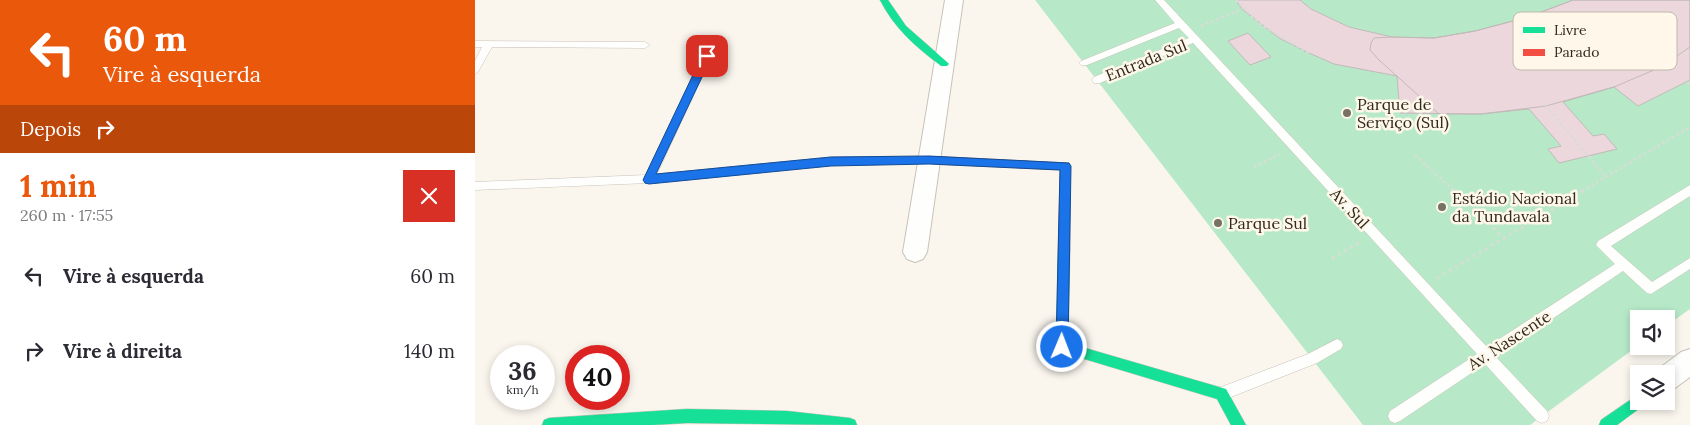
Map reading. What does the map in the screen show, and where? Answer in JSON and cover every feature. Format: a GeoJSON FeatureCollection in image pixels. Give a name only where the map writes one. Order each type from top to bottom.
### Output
{"type":"FeatureCollection","features":[{"type":"Feature","properties":{"kind":"street"},"geometry":{"type":"LineString","coordinates":[[884,0],[889,13],[901,30],[944,64]]}},
{"type":"Feature","properties":{"kind":"street"},"geometry":{"type":"LineString","coordinates":[[915,252],[954,0]]}},
{"type":"Feature","properties":{"kind":"street"},"geometry":{"type":"LineString","coordinates":[[929,160],[1065,166],[1062,347],[1221,394],[1239,425]]}},
{"type":"Feature","properties":{"kind":"street"},"geometry":{"type":"LineString","coordinates":[[1675,372],[1690,361]]}},
{"type":"Feature","properties":{"kind":"street"},"geometry":{"type":"LineString","coordinates":[[1606,425],[1630,407]]}},
{"type":"Feature","properties":{"kind":"street"},"geometry":{"type":"LineString","coordinates":[[549,425],[687,416],[787,418],[851,425]]}},
{"type":"Feature","properties":{"kind":"lane","name":"Av. Sul"},"geometry":{"type":"LineString","coordinates":[[1159,0],[1542,416]]}},
{"type":"Feature","properties":{"kind":"lane","name":"Entrada Sul"},"geometry":{"type":"LineString","coordinates":[[1083,63],[1188,31]]}},
{"type":"Feature","properties":{"kind":"lane","name":"Entrada Sul"},"geometry":{"type":"LineString","coordinates":[[1097,80],[1188,31]]}},
{"type":"Feature","properties":{"kind":"lane"},"geometry":{"type":"LineString","coordinates":[[475,44],[645,46]]}},
{"type":"Feature","properties":{"kind":"lane"},"geometry":{"type":"LineString","coordinates":[[475,70],[489,44]]}},
{"type":"Feature","properties":{"kind":"lane"},"geometry":{"type":"LineString","coordinates":[[649,180],[712,45]]}},
{"type":"Feature","properties":{"kind":"lane"},"geometry":{"type":"LineString","coordinates":[[475,186],[649,180],[831,161],[929,160]]}},
{"type":"Feature","properties":{"kind":"lane"},"geometry":{"type":"LineString","coordinates":[[1690,190],[1602,245],[1651,289],[1690,263]]}},
{"type":"Feature","properties":{"kind":"lane","name":"Av. Nascente"},"geometry":{"type":"LineString","coordinates":[[1395,416],[1623,264]]}},
{"type":"Feature","properties":{"kind":"lane"},"geometry":{"type":"LineString","coordinates":[[1221,394],[1312,359],[1337,344]]}},
{"type":"Feature","properties":{"kind":"path"},"geometry":{"type":"LineString","coordinates":[[1236,0],[1242,9],[1279,38],[1309,53]]}},
{"type":"Feature","properties":{"kind":"path","name":"Entrada Sul"},"geometry":{"type":"LineString","coordinates":[[1188,31],[1242,9]]}},
{"type":"Feature","properties":{"kind":"path"},"geometry":{"type":"LineString","coordinates":[[1546,106],[1606,177]]}},
{"type":"Feature","properties":{"kind":"path"},"geometry":{"type":"LineString","coordinates":[[1423,287],[1690,127]]}},
{"type":"Feature","properties":{"kind":"path"},"geometry":{"type":"LineString","coordinates":[[1254,167],[1294,147]]}},
{"type":"Feature","properties":{"kind":"path"},"geometry":{"type":"LineString","coordinates":[[1415,155],[1504,238]]}},
{"type":"Feature","properties":{"kind":"path"},"geometry":{"type":"LineString","coordinates":[[1332,258],[1374,234]]}},
{"type":"Feature","properties":{"kind":"green space","name":"Estádio Nacional da Tundavala"},"geometry":{"type":"Polygon","coordinates":[[[1035,0],[1690,0],[1690,309],[1675,320],[1675,310],[1630,310],[1630,352],[1530,425],[1363,425],[1035,0]]]}},
{"type":"Feature","properties":{"kind":"building"},"geometry":{"type":"Polygon","coordinates":[[[1236,0],[1300,0],[1311,9],[1349,27],[1392,37],[1434,38],[1475,31],[1513,21],[1513,70],[1677,70],[1677,12],[1541,12],[1573,0],[1690,0],[1690,80],[1638,106],[1614,87],[1563,102],[1593,136],[1604,134],[1617,149],[1559,163],[1548,149],[1561,146],[1529,109],[1481,114],[1400,113],[1397,76],[1334,64],[1279,38],[1242,9],[1236,0]]]}},
{"type":"Feature","properties":{"kind":"building"},"geometry":{"type":"Polygon","coordinates":[[[1573,0],[1690,0],[1690,47],[1677,56],[1677,12],[1541,12],[1573,0]]]}},
{"type":"Feature","properties":{"kind":"building"},"geometry":{"type":"Polygon","coordinates":[[[1513,21],[1513,70],[1654,70],[1614,87],[1546,106],[1481,114],[1439,114],[1370,50],[1374,38],[1434,38],[1475,31],[1513,21]]]}},
{"type":"Feature","properties":{"kind":"building"},"geometry":{"type":"Polygon","coordinates":[[[1248,33],[1271,57],[1250,65],[1228,41],[1248,33]]]}},
{"type":"Feature","properties":{"kind":"traffic: fast"},"geometry":{"type":"LineString","coordinates":[[884,0],[895,20],[902,28],[944,64]]}},
{"type":"Feature","properties":{"kind":"traffic: fast"},"geometry":{"type":"LineString","coordinates":[[1064,250],[1062,347],[1221,394],[1239,425]]}},
{"type":"Feature","properties":{"kind":"traffic: fast"},"geometry":{"type":"LineString","coordinates":[[1606,425],[1630,407]]}},
{"type":"Feature","properties":{"kind":"traffic: fast"},"geometry":{"type":"LineString","coordinates":[[549,425],[687,416],[787,418],[850,425]]}},
{"type":"Feature","properties":{"kind":"traffic: jam"},"geometry":{"type":"LineString","coordinates":[[929,160],[1065,166],[1064,250]]}},
{"type":"Feature","properties":{"kind":"place","name":"Parque de Serviço (Sul)"},"geometry":{"type":"Point","coordinates":[1347,113]}},
{"type":"Feature","properties":{"kind":"place","name":"Estádio Nacional da Tundavala"},"geometry":{"type":"Point","coordinates":[1442,207]}},
{"type":"Feature","properties":{"kind":"place","name":"Parque Sul"},"geometry":{"type":"Point","coordinates":[1218,223]}},
{"type":"Feature","properties":{"kind":"route"},"geometry":{"type":"LineString","coordinates":[[707,56],[649,180],[831,161],[929,160],[1065,166],[1062,347]]}}]}
